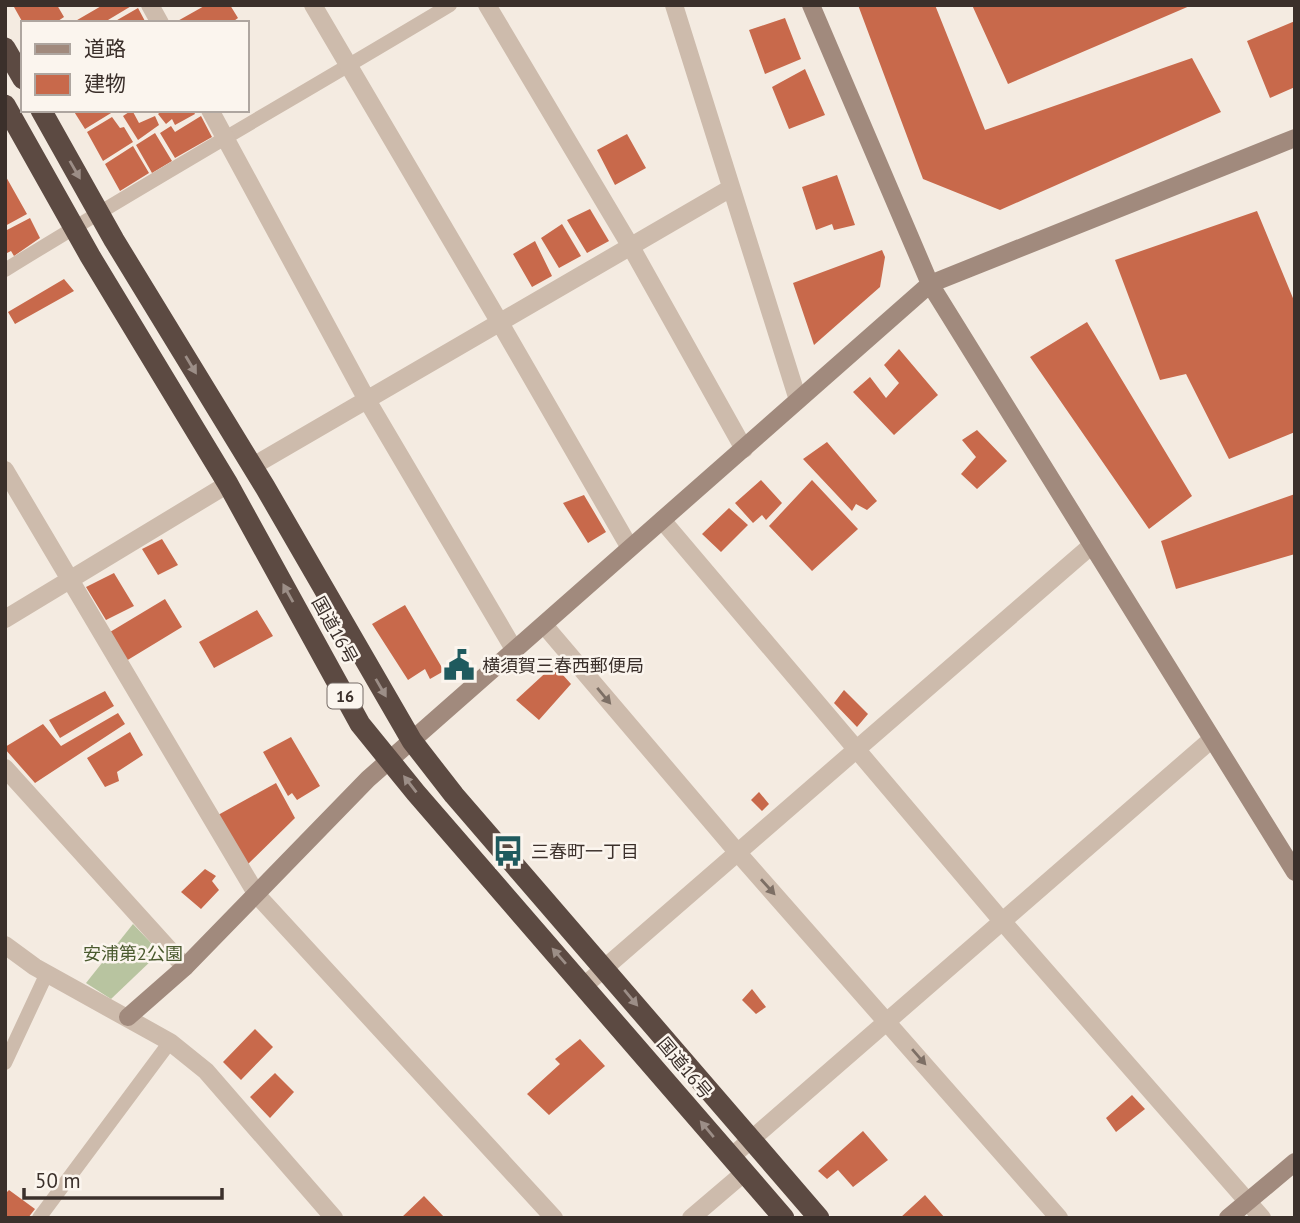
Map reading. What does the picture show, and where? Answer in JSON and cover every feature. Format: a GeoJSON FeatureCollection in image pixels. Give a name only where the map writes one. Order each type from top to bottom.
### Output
{"type":"FeatureCollection","features":[{"type":"Feature","properties":{"kind":"highway"},"geometry":{"type":"LineString","coordinates":[[5,48],[21,76]]}},
{"type":"Feature","properties":{"kind":"highway","name":"国道16号"},"geometry":{"type":"LineString","coordinates":[[5,105],[74,228],[228,484],[360,723],[416,793],[784,1218]]}},
{"type":"Feature","properties":{"kind":"highway","name":"国道16号"},"geometry":{"type":"LineString","coordinates":[[42,112],[99,212],[253,466],[412,741],[454,795],[819,1218]]}},
{"type":"Feature","properties":{"kind":"street"},"geometry":{"type":"LineString","coordinates":[[150,5],[159,21]]}},
{"type":"Feature","properties":{"kind":"street"},"geometry":{"type":"LineString","coordinates":[[313,5],[630,548]]}},
{"type":"Feature","properties":{"kind":"street"},"geometry":{"type":"LineString","coordinates":[[486,5],[631,247],[744,449]]}},
{"type":"Feature","properties":{"kind":"street"},"geometry":{"type":"LineString","coordinates":[[674,5],[798,400]]}},
{"type":"Feature","properties":{"kind":"street"},"geometry":{"type":"LineString","coordinates":[[811,5],[930,284],[1295,872]]}},
{"type":"Feature","properties":{"kind":"street"},"geometry":{"type":"LineString","coordinates":[[211,112],[367,400],[514,651]]}},
{"type":"Feature","properties":{"kind":"street"},"geometry":{"type":"LineString","coordinates":[[128,1017],[185,967],[368,779],[930,284],[1295,138]]}},
{"type":"Feature","properties":{"kind":"street"},"geometry":{"type":"LineString","coordinates":[[253,466],[732,188]]}},
{"type":"Feature","properties":{"kind":"street"},"geometry":{"type":"LineString","coordinates":[[5,470],[257,895],[554,1218]]}},
{"type":"Feature","properties":{"kind":"street"},"geometry":{"type":"LineString","coordinates":[[5,619],[228,484]]}},
{"type":"Feature","properties":{"kind":"street"},"geometry":{"type":"LineString","coordinates":[[662,520],[1002,921],[1262,1218]]}},
{"type":"Feature","properties":{"kind":"street"},"geometry":{"type":"LineString","coordinates":[[585,985],[1092,545]]}},
{"type":"Feature","properties":{"kind":"street"},"geometry":{"type":"LineString","coordinates":[[544,625],[738,853],[1059,1218]]}},
{"type":"Feature","properties":{"kind":"street"},"geometry":{"type":"LineString","coordinates":[[691,1218],[738,1165],[752,1139],[1212,738]]}},
{"type":"Feature","properties":{"kind":"street"},"geometry":{"type":"LineString","coordinates":[[5,768],[185,967]]}},
{"type":"Feature","properties":{"kind":"street"},"geometry":{"type":"LineString","coordinates":[[5,945],[47,973],[170,1042],[206,1071],[334,1218]]}},
{"type":"Feature","properties":{"kind":"street"},"geometry":{"type":"LineString","coordinates":[[1228,1218],[1295,1162]]}},
{"type":"Feature","properties":{"kind":"lane"},"geometry":{"type":"LineString","coordinates":[[5,270],[225,136],[348,67],[450,5]]}},
{"type":"Feature","properties":{"kind":"lane"},"geometry":{"type":"LineString","coordinates":[[5,1063],[47,973]]}},
{"type":"Feature","properties":{"kind":"lane"},"geometry":{"type":"LineString","coordinates":[[46,1215],[170,1042]]}},
{"type":"Feature","properties":{"kind":"green space","name":"安浦第2公園"},"geometry":{"type":"Polygon","coordinates":[[[133,924],[155,947],[154,958],[111,999],[86,983],[133,924]]]}},
{"type":"Feature","properties":{"kind":"building"},"geometry":{"type":"Polygon","coordinates":[[[57,5],[64,17],[58,21],[22,21],[14,7],[57,5]]]}},
{"type":"Feature","properties":{"kind":"building"},"geometry":{"type":"Polygon","coordinates":[[[103,5],[133,5],[106,21],[75,21],[103,5]]]}},
{"type":"Feature","properties":{"kind":"building"},"geometry":{"type":"Polygon","coordinates":[[[206,5],[230,5],[238,18],[234,21],[178,21],[206,5]]]}},
{"type":"Feature","properties":{"kind":"building"},"geometry":{"type":"Polygon","coordinates":[[[858,5],[935,5],[985,130],[1192,58],[1221,112],[1000,210],[923,179],[858,5]]]}},
{"type":"Feature","properties":{"kind":"building"},"geometry":{"type":"Polygon","coordinates":[[[972,5],[1192,5],[1008,84],[972,5]]]}},
{"type":"Feature","properties":{"kind":"building"},"geometry":{"type":"Polygon","coordinates":[[[138,8],[145,21],[115,21],[138,8]]]}},
{"type":"Feature","properties":{"kind":"building"},"geometry":{"type":"Polygon","coordinates":[[[785,18],[801,59],[765,74],[749,30],[785,18]]]}},
{"type":"Feature","properties":{"kind":"building"},"geometry":{"type":"Polygon","coordinates":[[[1295,21],[1295,87],[1270,98],[1247,41],[1295,21]]]}},
{"type":"Feature","properties":{"kind":"building"},"geometry":{"type":"Polygon","coordinates":[[[805,69],[825,115],[789,129],[772,87],[805,69]]]}},
{"type":"Feature","properties":{"kind":"building"},"geometry":{"type":"Polygon","coordinates":[[[74,112],[113,112],[85,129],[74,112]]]}},
{"type":"Feature","properties":{"kind":"building"},"geometry":{"type":"Polygon","coordinates":[[[133,112],[139,123],[155,116],[159,125],[138,140],[123,116],[133,112]]]}},
{"type":"Feature","properties":{"kind":"building"},"geometry":{"type":"Polygon","coordinates":[[[158,114],[195,114],[175,125],[172,119],[166,124],[158,114]]]}},
{"type":"Feature","properties":{"kind":"building"},"geometry":{"type":"Polygon","coordinates":[[[201,116],[212,137],[175,158],[160,133],[171,126],[175,132],[201,116]]]}},
{"type":"Feature","properties":{"kind":"building"},"geometry":{"type":"Polygon","coordinates":[[[112,117],[120,128],[124,127],[133,142],[103,161],[87,132],[112,117]]]}},
{"type":"Feature","properties":{"kind":"building"},"geometry":{"type":"Polygon","coordinates":[[[155,133],[172,161],[152,173],[136,145],[155,133]]]}},
{"type":"Feature","properties":{"kind":"building"},"geometry":{"type":"Polygon","coordinates":[[[627,134],[646,168],[615,185],[597,150],[627,134]]]}},
{"type":"Feature","properties":{"kind":"building"},"geometry":{"type":"Polygon","coordinates":[[[133,146],[149,173],[120,191],[105,164],[133,146]]]}},
{"type":"Feature","properties":{"kind":"building"},"geometry":{"type":"Polygon","coordinates":[[[5,175],[27,214],[5,226],[5,175]]]}},
{"type":"Feature","properties":{"kind":"building"},"geometry":{"type":"Polygon","coordinates":[[[837,175],[855,225],[834,230],[832,224],[816,230],[802,187],[837,175]]]}},
{"type":"Feature","properties":{"kind":"building"},"geometry":{"type":"Polygon","coordinates":[[[590,209],[609,241],[587,253],[567,220],[590,209]]]}},
{"type":"Feature","properties":{"kind":"building"},"geometry":{"type":"Polygon","coordinates":[[[1257,211],[1295,303],[1295,432],[1229,459],[1186,374],[1160,380],[1115,260],[1257,211]]]}},
{"type":"Feature","properties":{"kind":"building"},"geometry":{"type":"Polygon","coordinates":[[[30,218],[40,238],[14,256],[11,251],[5,254],[5,231],[30,218]]]}},
{"type":"Feature","properties":{"kind":"building"},"geometry":{"type":"Polygon","coordinates":[[[562,224],[581,256],[559,268],[541,238],[562,224]]]}},
{"type":"Feature","properties":{"kind":"building"},"geometry":{"type":"Polygon","coordinates":[[[535,241],[552,276],[532,287],[513,254],[535,241]]]}},
{"type":"Feature","properties":{"kind":"building"},"geometry":{"type":"Polygon","coordinates":[[[882,250],[885,257],[880,287],[814,345],[793,283],[882,250]]]}},
{"type":"Feature","properties":{"kind":"building"},"geometry":{"type":"Polygon","coordinates":[[[64,279],[74,291],[15,324],[8,312],[64,279]]]}},
{"type":"Feature","properties":{"kind":"building"},"geometry":{"type":"Polygon","coordinates":[[[1087,322],[1192,496],[1149,529],[1030,357],[1087,322]]]}},
{"type":"Feature","properties":{"kind":"building"},"geometry":{"type":"Polygon","coordinates":[[[899,349],[938,395],[894,435],[853,392],[870,377],[886,398],[899,383],[884,365],[899,349]]]}},
{"type":"Feature","properties":{"kind":"building"},"geometry":{"type":"Polygon","coordinates":[[[977,430],[1007,461],[977,489],[961,474],[976,457],[962,440],[977,430]]]}},
{"type":"Feature","properties":{"kind":"building"},"geometry":{"type":"Polygon","coordinates":[[[827,442],[877,501],[867,510],[856,504],[852,511],[803,459],[827,442]]]}},
{"type":"Feature","properties":{"kind":"building"},"geometry":{"type":"Polygon","coordinates":[[[761,480],[782,503],[766,520],[762,515],[753,523],[735,503],[761,480]]]}},
{"type":"Feature","properties":{"kind":"building"},"geometry":{"type":"Polygon","coordinates":[[[812,480],[858,529],[812,571],[769,526],[812,480]]]}},
{"type":"Feature","properties":{"kind":"building"},"geometry":{"type":"Polygon","coordinates":[[[1295,494],[1295,554],[1176,589],[1161,541],[1295,494]]]}},
{"type":"Feature","properties":{"kind":"building"},"geometry":{"type":"Polygon","coordinates":[[[584,495],[606,532],[588,543],[563,503],[584,495]]]}},
{"type":"Feature","properties":{"kind":"building"},"geometry":{"type":"Polygon","coordinates":[[[729,508],[748,525],[721,552],[702,534],[729,508]]]}},
{"type":"Feature","properties":{"kind":"building"},"geometry":{"type":"Polygon","coordinates":[[[162,539],[178,565],[158,575],[142,549],[162,539]]]}},
{"type":"Feature","properties":{"kind":"building"},"geometry":{"type":"Polygon","coordinates":[[[114,573],[134,606],[106,620],[86,587],[114,573]]]}},
{"type":"Feature","properties":{"kind":"building"},"geometry":{"type":"Polygon","coordinates":[[[165,599],[182,627],[126,661],[110,632],[165,599]]]}},
{"type":"Feature","properties":{"kind":"building"},"geometry":{"type":"Polygon","coordinates":[[[405,605],[444,671],[430,679],[425,669],[408,680],[372,624],[405,605]]]}},
{"type":"Feature","properties":{"kind":"building"},"geometry":{"type":"Polygon","coordinates":[[[257,610],[273,636],[214,668],[199,642],[257,610]]]}},
{"type":"Feature","properties":{"kind":"building"},"geometry":{"type":"Polygon","coordinates":[[[554,665],[571,684],[539,720],[516,700],[554,665]]]}},
{"type":"Feature","properties":{"kind":"building"},"geometry":{"type":"Polygon","coordinates":[[[844,690],[868,714],[857,727],[834,703],[844,690]]]}},
{"type":"Feature","properties":{"kind":"building"},"geometry":{"type":"Polygon","coordinates":[[[105,691],[114,706],[60,738],[49,720],[105,691]]]}},
{"type":"Feature","properties":{"kind":"building"},"geometry":{"type":"Polygon","coordinates":[[[118,713],[125,724],[35,783],[5,749],[43,724],[61,746],[118,713]]]}},
{"type":"Feature","properties":{"kind":"building"},"geometry":{"type":"Polygon","coordinates":[[[130,732],[143,755],[117,772],[119,781],[105,787],[87,758],[130,732]]]}},
{"type":"Feature","properties":{"kind":"building"},"geometry":{"type":"Polygon","coordinates":[[[291,737],[320,786],[297,800],[292,793],[288,796],[263,752],[291,737]]]}},
{"type":"Feature","properties":{"kind":"building"},"geometry":{"type":"Polygon","coordinates":[[[276,783],[295,818],[247,865],[218,815],[276,783]]]}},
{"type":"Feature","properties":{"kind":"building"},"geometry":{"type":"Polygon","coordinates":[[[759,792],[769,804],[762,811],[751,800],[759,792]]]}},
{"type":"Feature","properties":{"kind":"building"},"geometry":{"type":"Polygon","coordinates":[[[205,869],[216,876],[212,881],[219,890],[201,909],[181,892],[205,869]]]}},
{"type":"Feature","properties":{"kind":"building"},"geometry":{"type":"Polygon","coordinates":[[[752,989],[766,1007],[756,1014],[742,1000],[752,989]]]}},
{"type":"Feature","properties":{"kind":"building"},"geometry":{"type":"Polygon","coordinates":[[[255,1029],[273,1047],[241,1080],[223,1062],[255,1029]]]}},
{"type":"Feature","properties":{"kind":"building"},"geometry":{"type":"Polygon","coordinates":[[[580,1039],[605,1066],[549,1115],[527,1094],[560,1064],[555,1059],[580,1039]]]}},
{"type":"Feature","properties":{"kind":"building"},"geometry":{"type":"Polygon","coordinates":[[[275,1073],[294,1092],[270,1118],[250,1097],[275,1073]]]}},
{"type":"Feature","properties":{"kind":"building"},"geometry":{"type":"Polygon","coordinates":[[[1132,1095],[1145,1109],[1116,1132],[1106,1118],[1132,1095]]]}},
{"type":"Feature","properties":{"kind":"building"},"geometry":{"type":"Polygon","coordinates":[[[863,1131],[888,1160],[853,1187],[838,1170],[827,1179],[818,1171],[863,1131]]]}},
{"type":"Feature","properties":{"kind":"building"},"geometry":{"type":"Polygon","coordinates":[[[9,1190],[35,1209],[28,1218],[5,1218],[5,1194],[9,1190]]]}},
{"type":"Feature","properties":{"kind":"building"},"geometry":{"type":"Polygon","coordinates":[[[925,1195],[945,1218],[900,1218],[925,1195]]]}},
{"type":"Feature","properties":{"kind":"building"},"geometry":{"type":"Polygon","coordinates":[[[424,1196],[445,1218],[401,1218],[424,1196]]]}},
{"type":"Feature","properties":{"kind":"place","name":"横須賀三春西郵便局"},"geometry":{"type":"Point","coordinates":[459,665]}},
{"type":"Feature","properties":{"kind":"place","name":"三春町一丁目"},"geometry":{"type":"Point","coordinates":[508,851]}}]}
